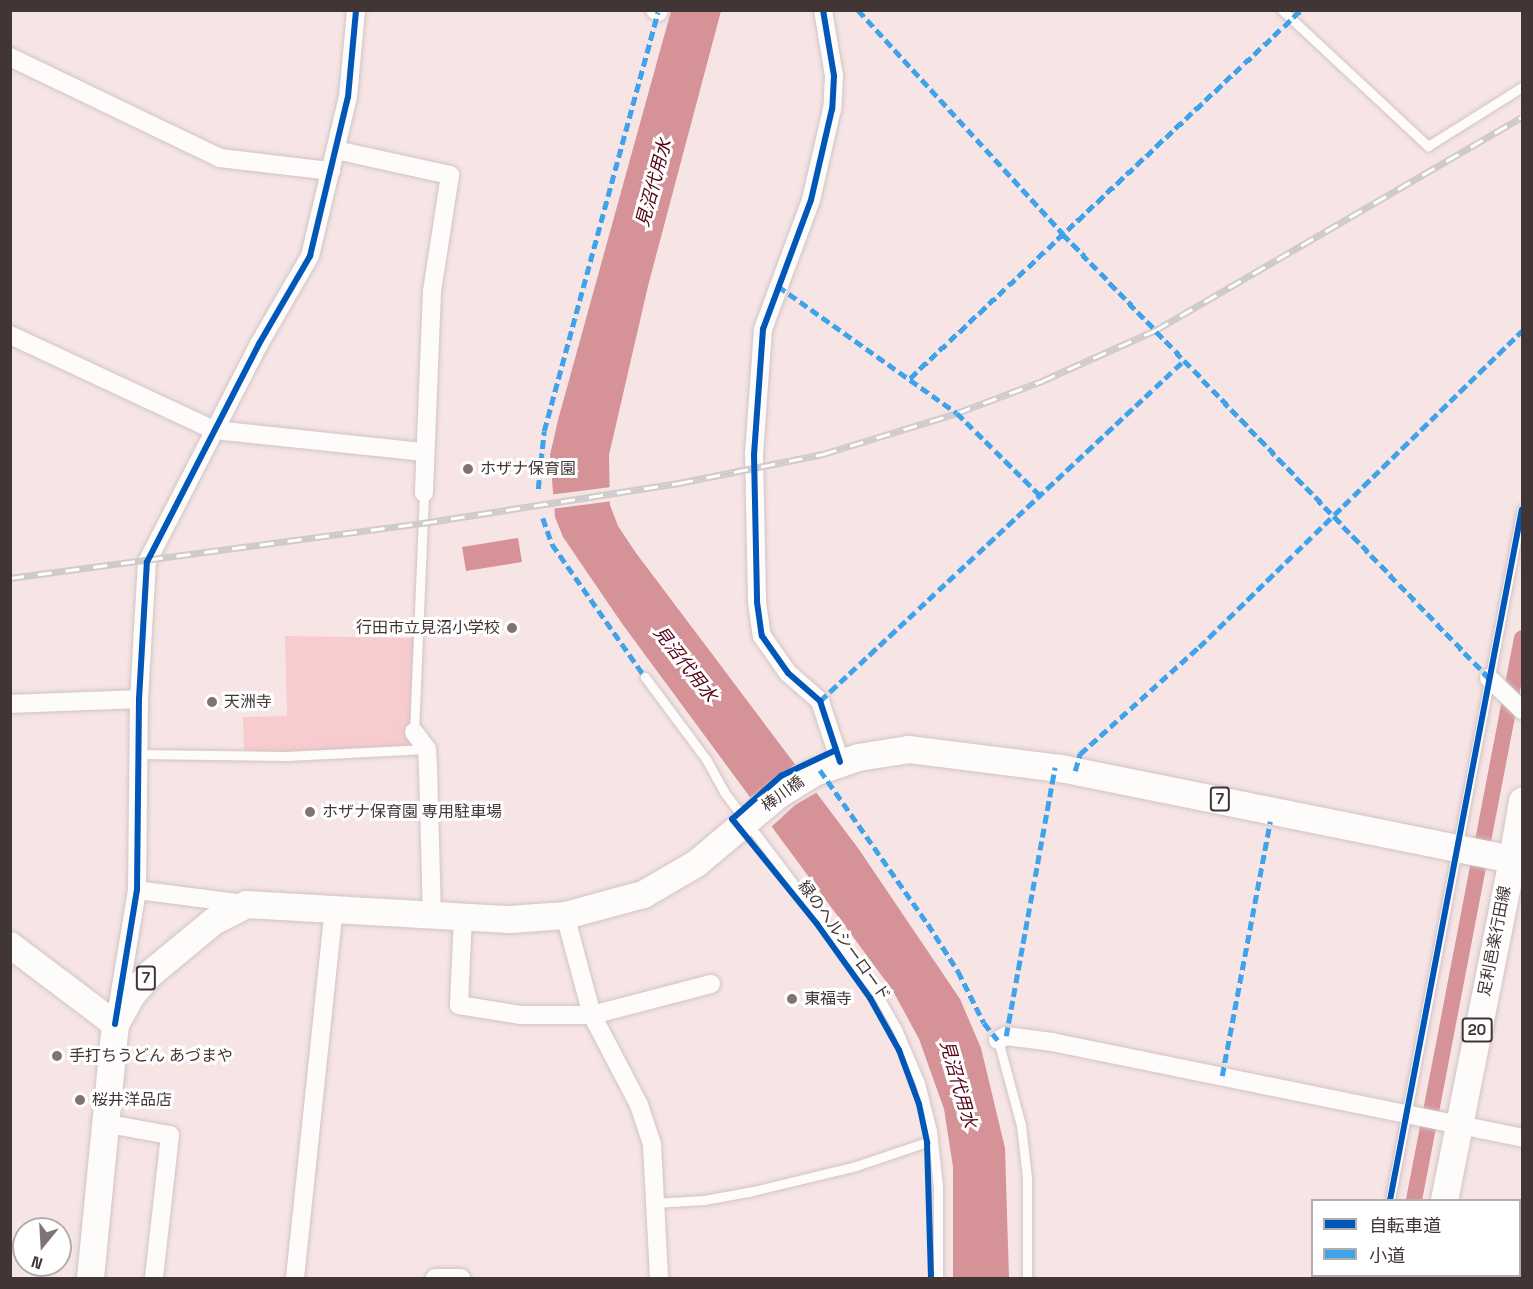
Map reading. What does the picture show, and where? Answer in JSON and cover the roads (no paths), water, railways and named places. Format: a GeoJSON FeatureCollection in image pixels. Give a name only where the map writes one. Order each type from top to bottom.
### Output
{"type":"FeatureCollection","features":[{"type":"Feature","properties":{"kind":"main road","name":"7"},"geometry":{"type":"LineString","coordinates":[[840,762],[897,750],[950,752],[1067,769],[1517,860]]}},
{"type":"Feature","properties":{"kind":"main road","name":"棒川橋"},"geometry":{"type":"LineString","coordinates":[[750,819],[814,772],[840,762]]}},
{"type":"Feature","properties":{"kind":"main road"},"geometry":{"type":"LineString","coordinates":[[1517,860],[1522,801]]}},
{"type":"Feature","properties":{"kind":"main road","name":"7"},"geometry":{"type":"LineString","coordinates":[[90,1278],[115,1024],[130,995],[149,974],[213,921],[246,904],[334,907],[509,919],[566,915],[643,894],[696,863],[750,819]]}},
{"type":"Feature","properties":{"kind":"main road","name":"足利邑楽行田線"},"geometry":{"type":"LineString","coordinates":[[1443,1199],[1452,1124],[1517,860]]}},
{"type":"Feature","properties":{"kind":"main road"},"geometry":{"type":"LineString","coordinates":[[10,945],[115,1024]]}},
{"type":"Feature","properties":{"kind":"street"},"geometry":{"type":"LineString","coordinates":[[115,1024],[137,890],[139,699],[147,562],[214,430],[310,256],[348,97],[356,10]]}},
{"type":"Feature","properties":{"kind":"street"},"geometry":{"type":"LineString","coordinates":[[823,10],[834,76],[832,109],[811,200],[764,329],[754,455],[757,602],[762,636],[788,673],[820,701],[840,762]]}},
{"type":"Feature","properties":{"kind":"street"},"geometry":{"type":"LineString","coordinates":[[10,57],[220,158],[330,171]]}},
{"type":"Feature","properties":{"kind":"street"},"geometry":{"type":"LineString","coordinates":[[336,150],[450,175],[432,291],[424,493]]}},
{"type":"Feature","properties":{"kind":"street"},"geometry":{"type":"LineString","coordinates":[[10,334],[214,430],[425,452]]}},
{"type":"Feature","properties":{"kind":"street"},"geometry":{"type":"LineString","coordinates":[[1492,680],[1522,710]]}},
{"type":"Feature","properties":{"kind":"street"},"geometry":{"type":"LineString","coordinates":[[10,704],[139,699]]}},
{"type":"Feature","properties":{"kind":"street"},"geometry":{"type":"LineString","coordinates":[[414,732],[427,749],[432,914]]}},
{"type":"Feature","properties":{"kind":"street"},"geometry":{"type":"LineString","coordinates":[[137,890],[246,904]]}},
{"type":"Feature","properties":{"kind":"street"},"geometry":{"type":"LineString","coordinates":[[295,1278],[334,907]]}},
{"type":"Feature","properties":{"kind":"street"},"geometry":{"type":"LineString","coordinates":[[566,915],[592,1015],[639,1105],[652,1144],[659,1278]]}},
{"type":"Feature","properties":{"kind":"street"},"geometry":{"type":"LineString","coordinates":[[463,916],[459,1005],[521,1015],[592,1015],[711,984]]}},
{"type":"Feature","properties":{"kind":"street"},"geometry":{"type":"LineString","coordinates":[[998,1040],[1006,1036],[1052,1042],[1522,1138]]}},
{"type":"Feature","properties":{"kind":"street"},"geometry":{"type":"LineString","coordinates":[[104,1123],[170,1135],[154,1278]]}},
{"type":"Feature","properties":{"kind":"street"},"geometry":{"type":"LineString","coordinates":[[435,1278],[461,1278]]}},
{"type":"Feature","properties":{"kind":"lane"},"geometry":{"type":"LineString","coordinates":[[1282,10],[1428,146],[1522,87]]}},
{"type":"Feature","properties":{"kind":"lane"},"geometry":{"type":"LineString","coordinates":[[414,732],[424,493]]}},
{"type":"Feature","properties":{"kind":"lane"},"geometry":{"type":"LineString","coordinates":[[1390,1199],[1492,680],[1522,509]]}},
{"type":"Feature","properties":{"kind":"lane"},"geometry":{"type":"LineString","coordinates":[[645,678],[750,819],[889,1014],[920,1083],[933,1140],[938,1186],[938,1278]]}},
{"type":"Feature","properties":{"kind":"lane"},"geometry":{"type":"LineString","coordinates":[[140,754],[286,756],[427,749]]}},
{"type":"Feature","properties":{"kind":"lane"},"geometry":{"type":"LineString","coordinates":[[998,1040],[1021,1125],[1027,1178],[1027,1278]]}},
{"type":"Feature","properties":{"kind":"lane"},"geometry":{"type":"LineString","coordinates":[[654,1203],[753,1191],[856,1166],[933,1140]]}},
{"type":"Feature","properties":{"kind":"water","name":"見沼代用水"},"geometry":{"type":"Polygon","coordinates":[[[671,11],[721,11],[648,286],[609,455],[610,505],[618,526],[636,553],[858,848],[960,999],[981,1048],[1005,1148],[1009,1278],[953,1278],[953,1167],[944,1109],[919,1039],[893,991],[623,625],[563,537],[555,517],[550,455],[558,420],[671,11]]]}},
{"type":"Feature","properties":{"kind":"water"},"geometry":{"type":"Polygon","coordinates":[[[518,538],[522,562],[466,571],[462,547],[518,538]]]}},
{"type":"Feature","properties":{"kind":"waterway"},"geometry":{"type":"LineString","coordinates":[[1414,1199],[1522,638]]}},
{"type":"Feature","properties":{"kind":"railway"},"geometry":{"type":"LineString","coordinates":[[10,578],[423,523],[679,483],[823,454],[957,413],[1042,381],[1156,330],[1522,117]]}},
{"type":"Feature","properties":{"kind":"place","name":"ホザナ保育園"},"geometry":{"type":"Point","coordinates":[468,469]}},
{"type":"Feature","properties":{"kind":"place","name":"行田市立見沼小学校"},"geometry":{"type":"Point","coordinates":[512,628]}},
{"type":"Feature","properties":{"kind":"place","name":"天洲寺"},"geometry":{"type":"Point","coordinates":[212,702]}},
{"type":"Feature","properties":{"kind":"place","name":"ホザナ保育園 専用駐車場"},"geometry":{"type":"Point","coordinates":[310,812]}},
{"type":"Feature","properties":{"kind":"place","name":"東福寺"},"geometry":{"type":"Point","coordinates":[792,999]}},
{"type":"Feature","properties":{"kind":"place","name":"手打ちうどん あづまや"},"geometry":{"type":"Point","coordinates":[57,1056]}},
{"type":"Feature","properties":{"kind":"place","name":"桜井洋品店"},"geometry":{"type":"Point","coordinates":[80,1100]}}]}
